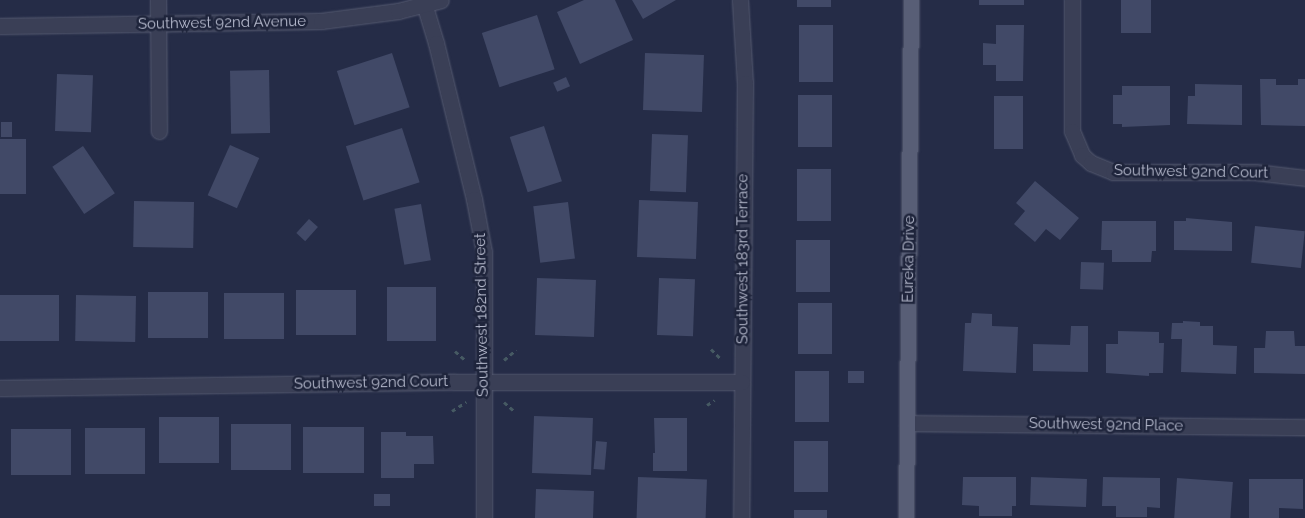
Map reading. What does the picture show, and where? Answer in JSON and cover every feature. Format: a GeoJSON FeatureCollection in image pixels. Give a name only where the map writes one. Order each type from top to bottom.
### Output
{"type":"FeatureCollection","features":[{"type":"Feature","properties":{"kind":"main road","name":"Eureka Drive"},"geometry":{"type":"LineString","coordinates":[[906,518],[911,0]]}},
{"type":"Feature","properties":{"kind":"street"},"geometry":{"type":"LineString","coordinates":[[158,0],[159,131]]}},
{"type":"Feature","properties":{"kind":"street","name":"Southwest 92nd Avenue"},"geometry":{"type":"LineString","coordinates":[[0,26],[321,21],[372,16],[441,0]]}},
{"type":"Feature","properties":{"kind":"street","name":"Southwest 183rd Terrace"},"geometry":{"type":"LineString","coordinates":[[740,0],[744,83],[742,518]]}},
{"type":"Feature","properties":{"kind":"street","name":"Southwest 92nd Court"},"geometry":{"type":"LineString","coordinates":[[1072,0],[1071,118],[1075,143],[1082,155],[1102,168],[1113,172],[1255,172],[1305,178]]}},
{"type":"Feature","properties":{"kind":"street","name":"Southwest 182nd Street"},"geometry":{"type":"LineString","coordinates":[[424,3],[436,43],[481,228],[484,272],[484,518]]}},
{"type":"Feature","properties":{"kind":"street","name":"Southwest 92nd Court"},"geometry":{"type":"LineString","coordinates":[[0,388],[484,382],[742,382]]}},
{"type":"Feature","properties":{"kind":"street","name":"Southwest 92nd Place"},"geometry":{"type":"LineString","coordinates":[[907,423],[1305,427]]}},
{"type":"Feature","properties":{"kind":"path"},"geometry":{"type":"LineString","coordinates":[[712,349],[722,360]]}},
{"type":"Feature","properties":{"kind":"path"},"geometry":{"type":"LineString","coordinates":[[504,360],[516,350]]}},
{"type":"Feature","properties":{"kind":"path"},"geometry":{"type":"LineString","coordinates":[[455,351],[465,360]]}},
{"type":"Feature","properties":{"kind":"path"},"geometry":{"type":"LineString","coordinates":[[707,405],[716,399]]}},
{"type":"Feature","properties":{"kind":"path"},"geometry":{"type":"LineString","coordinates":[[452,411],[466,402]]}},
{"type":"Feature","properties":{"kind":"path"},"geometry":{"type":"LineString","coordinates":[[504,402],[514,411]]}},
{"type":"Feature","properties":{"kind":"building"},"geometry":{"type":"Polygon","coordinates":[[[584,0],[615,0],[633,40],[580,64],[557,12],[584,0]]]}},
{"type":"Feature","properties":{"kind":"building"},"geometry":{"type":"Polygon","coordinates":[[[632,0],[676,0],[643,19],[632,0]]]}},
{"type":"Feature","properties":{"kind":"building"},"geometry":{"type":"Polygon","coordinates":[[[797,0],[831,0],[831,7],[797,7],[797,0]]]}},
{"type":"Feature","properties":{"kind":"building"},"geometry":{"type":"Polygon","coordinates":[[[979,0],[1024,0],[1024,5],[979,5],[979,0]]]}},
{"type":"Feature","properties":{"kind":"building"},"geometry":{"type":"Polygon","coordinates":[[[1121,0],[1151,0],[1151,33],[1121,33],[1121,0]]]}},
{"type":"Feature","properties":{"kind":"building"},"geometry":{"type":"Polygon","coordinates":[[[537,15],[555,69],[499,87],[482,33],[537,15]]]}},
{"type":"Feature","properties":{"kind":"building"},"geometry":{"type":"Polygon","coordinates":[[[799,25],[833,25],[833,82],[799,82],[799,25]]]}},
{"type":"Feature","properties":{"kind":"building"},"geometry":{"type":"Polygon","coordinates":[[[996,25],[1024,25],[1023,81],[996,81],[996,65],[983,65],[983,43],[996,44],[996,25]]]}},
{"type":"Feature","properties":{"kind":"building"},"geometry":{"type":"Polygon","coordinates":[[[392,53],[410,107],[354,125],[337,71],[392,53]]]}},
{"type":"Feature","properties":{"kind":"building"},"geometry":{"type":"Polygon","coordinates":[[[645,53],[704,55],[702,112],[643,110],[645,53]]]}},
{"type":"Feature","properties":{"kind":"building"},"geometry":{"type":"Polygon","coordinates":[[[269,70],[270,133],[231,134],[230,71],[269,70]]]}},
{"type":"Feature","properties":{"kind":"building"},"geometry":{"type":"Polygon","coordinates":[[[57,74],[93,75],[91,132],[55,131],[57,74]]]}},
{"type":"Feature","properties":{"kind":"building"},"geometry":{"type":"Polygon","coordinates":[[[566,77],[570,86],[557,92],[553,83],[566,77]]]}},
{"type":"Feature","properties":{"kind":"building"},"geometry":{"type":"Polygon","coordinates":[[[1260,79],[1276,79],[1276,85],[1298,85],[1298,79],[1305,79],[1305,126],[1261,125],[1260,79]]]}},
{"type":"Feature","properties":{"kind":"building"},"geometry":{"type":"Polygon","coordinates":[[[1195,84],[1242,85],[1242,125],[1187,124],[1188,96],[1195,96],[1195,84]]]}},
{"type":"Feature","properties":{"kind":"building"},"geometry":{"type":"Polygon","coordinates":[[[1122,86],[1170,86],[1170,125],[1122,127],[1122,124],[1113,124],[1113,95],[1122,95],[1122,86]]]}},
{"type":"Feature","properties":{"kind":"building"},"geometry":{"type":"Polygon","coordinates":[[[798,95],[832,95],[832,147],[798,147],[798,95]]]}},
{"type":"Feature","properties":{"kind":"building"},"geometry":{"type":"Polygon","coordinates":[[[994,96],[1023,96],[1023,149],[994,149],[994,96]]]}},
{"type":"Feature","properties":{"kind":"building"},"geometry":{"type":"Polygon","coordinates":[[[1,122],[12,122],[12,137],[1,137],[1,122]]]}},
{"type":"Feature","properties":{"kind":"building"},"geometry":{"type":"Polygon","coordinates":[[[544,126],[562,181],[528,192],[510,137],[544,126]]]}},
{"type":"Feature","properties":{"kind":"building"},"geometry":{"type":"Polygon","coordinates":[[[402,128],[420,182],[364,200],[346,146],[402,128]]]}},
{"type":"Feature","properties":{"kind":"building"},"geometry":{"type":"Polygon","coordinates":[[[652,134],[688,135],[686,192],[650,191],[652,134]]]}},
{"type":"Feature","properties":{"kind":"building"},"geometry":{"type":"Polygon","coordinates":[[[0,139],[26,139],[26,194],[0,194],[0,139]]]}},
{"type":"Feature","properties":{"kind":"building"},"geometry":{"type":"Polygon","coordinates":[[[230,145],[259,158],[237,208],[208,195],[230,145]]]}},
{"type":"Feature","properties":{"kind":"building"},"geometry":{"type":"Polygon","coordinates":[[[83,146],[115,193],[84,214],[52,167],[83,146]]]}},
{"type":"Feature","properties":{"kind":"building"},"geometry":{"type":"Polygon","coordinates":[[[797,169],[831,169],[831,221],[797,221],[797,169]]]}},
{"type":"Feature","properties":{"kind":"building"},"geometry":{"type":"Polygon","coordinates":[[[1035,181],[1079,218],[1060,240],[1046,229],[1035,242],[1014,224],[1025,211],[1016,203],[1035,181]]]}},
{"type":"Feature","properties":{"kind":"building"},"geometry":{"type":"Polygon","coordinates":[[[639,200],[698,202],[696,259],[637,257],[639,200]]]}},
{"type":"Feature","properties":{"kind":"building"},"geometry":{"type":"Polygon","coordinates":[[[134,201],[194,202],[193,248],[133,247],[134,201]]]}},
{"type":"Feature","properties":{"kind":"building"},"geometry":{"type":"Polygon","coordinates":[[[568,202],[575,259],[540,263],[533,206],[568,202]]]}},
{"type":"Feature","properties":{"kind":"building"},"geometry":{"type":"Polygon","coordinates":[[[421,204],[431,260],[404,265],[394,209],[421,204]]]}},
{"type":"Feature","properties":{"kind":"building"},"geometry":{"type":"Polygon","coordinates":[[[1186,218],[1232,222],[1232,251],[1174,250],[1174,221],[1186,221],[1186,218]]]}},
{"type":"Feature","properties":{"kind":"building"},"geometry":{"type":"Polygon","coordinates":[[[309,219],[318,227],[305,241],[296,233],[309,219]]]}},
{"type":"Feature","properties":{"kind":"building"},"geometry":{"type":"Polygon","coordinates":[[[1102,221],[1156,221],[1156,251],[1152,251],[1151,262],[1112,262],[1112,250],[1101,250],[1102,221]]]}},
{"type":"Feature","properties":{"kind":"building"},"geometry":{"type":"Polygon","coordinates":[[[1255,226],[1305,231],[1301,268],[1251,263],[1255,226]]]}},
{"type":"Feature","properties":{"kind":"building"},"geometry":{"type":"Polygon","coordinates":[[[796,240],[830,240],[830,292],[796,292],[796,240]]]}},
{"type":"Feature","properties":{"kind":"building"},"geometry":{"type":"Polygon","coordinates":[[[1081,262],[1104,263],[1103,290],[1080,289],[1081,262]]]}},
{"type":"Feature","properties":{"kind":"building"},"geometry":{"type":"Polygon","coordinates":[[[537,278],[596,280],[594,337],[535,335],[537,278]]]}},
{"type":"Feature","properties":{"kind":"building"},"geometry":{"type":"Polygon","coordinates":[[[659,278],[695,279],[693,336],[657,335],[659,278]]]}},
{"type":"Feature","properties":{"kind":"building"},"geometry":{"type":"Polygon","coordinates":[[[387,287],[436,287],[436,341],[387,341],[387,287]]]}},
{"type":"Feature","properties":{"kind":"building"},"geometry":{"type":"Polygon","coordinates":[[[296,290],[356,290],[356,335],[296,335],[296,290]]]}},
{"type":"Feature","properties":{"kind":"building"},"geometry":{"type":"Polygon","coordinates":[[[148,292],[208,292],[208,338],[148,338],[148,292]]]}},
{"type":"Feature","properties":{"kind":"building"},"geometry":{"type":"Polygon","coordinates":[[[224,293],[284,293],[284,339],[224,339],[224,293]]]}},
{"type":"Feature","properties":{"kind":"building"},"geometry":{"type":"Polygon","coordinates":[[[0,295],[59,295],[59,341],[0,341],[0,295]]]}},
{"type":"Feature","properties":{"kind":"building"},"geometry":{"type":"Polygon","coordinates":[[[76,295],[136,296],[135,342],[75,341],[76,295]]]}},
{"type":"Feature","properties":{"kind":"building"},"geometry":{"type":"Polygon","coordinates":[[[798,303],[832,303],[832,354],[798,354],[798,303]]]}},
{"type":"Feature","properties":{"kind":"building"},"geometry":{"type":"Polygon","coordinates":[[[972,313],[992,314],[992,326],[1018,327],[1016,373],[963,371],[965,323],[971,323],[972,313]]]}},
{"type":"Feature","properties":{"kind":"building"},"geometry":{"type":"Polygon","coordinates":[[[1183,321],[1200,322],[1200,326],[1213,326],[1213,345],[1237,346],[1236,374],[1181,372],[1182,339],[1171,339],[1172,323],[1183,323],[1183,321]]]}},
{"type":"Feature","properties":{"kind":"building"},"geometry":{"type":"Polygon","coordinates":[[[1071,326],[1088,326],[1088,372],[1033,371],[1033,344],[1070,345],[1071,326]]]}},
{"type":"Feature","properties":{"kind":"building"},"geometry":{"type":"Polygon","coordinates":[[[1118,331],[1159,332],[1159,343],[1164,343],[1163,373],[1149,373],[1149,376],[1106,373],[1106,344],[1118,344],[1118,331]]]}},
{"type":"Feature","properties":{"kind":"building"},"geometry":{"type":"Polygon","coordinates":[[[1266,331],[1294,331],[1295,346],[1305,346],[1305,374],[1254,373],[1254,348],[1265,348],[1266,331]]]}},
{"type":"Feature","properties":{"kind":"building"},"geometry":{"type":"Polygon","coordinates":[[[795,371],[829,371],[829,422],[795,422],[795,371]]]}},
{"type":"Feature","properties":{"kind":"building"},"geometry":{"type":"Polygon","coordinates":[[[848,371],[864,371],[864,383],[848,383],[848,371]]]}},
{"type":"Feature","properties":{"kind":"building"},"geometry":{"type":"Polygon","coordinates":[[[534,416],[593,418],[591,475],[532,473],[534,416]]]}},
{"type":"Feature","properties":{"kind":"building"},"geometry":{"type":"Polygon","coordinates":[[[159,417],[219,417],[219,463],[159,463],[159,417]]]}},
{"type":"Feature","properties":{"kind":"building"},"geometry":{"type":"Polygon","coordinates":[[[654,418],[687,418],[687,471],[653,471],[653,453],[655,453],[654,418]]]}},
{"type":"Feature","properties":{"kind":"building"},"geometry":{"type":"Polygon","coordinates":[[[231,424],[291,424],[291,470],[231,470],[231,424]]]}},
{"type":"Feature","properties":{"kind":"building"},"geometry":{"type":"Polygon","coordinates":[[[303,427],[364,427],[364,473],[303,473],[303,427]]]}},
{"type":"Feature","properties":{"kind":"building"},"geometry":{"type":"Polygon","coordinates":[[[85,428],[145,428],[145,474],[85,474],[85,428]]]}},
{"type":"Feature","properties":{"kind":"building"},"geometry":{"type":"Polygon","coordinates":[[[11,429],[71,429],[71,475],[11,475],[11,429]]]}},
{"type":"Feature","properties":{"kind":"building"},"geometry":{"type":"Polygon","coordinates":[[[381,432],[406,432],[406,436],[433,436],[434,464],[414,464],[414,478],[381,478],[381,432]]]}},
{"type":"Feature","properties":{"kind":"building"},"geometry":{"type":"Polygon","coordinates":[[[596,441],[607,442],[605,470],[594,469],[596,441]]]}},
{"type":"Feature","properties":{"kind":"building"},"geometry":{"type":"Polygon","coordinates":[[[794,441],[828,441],[828,492],[794,492],[794,441]]]}},
{"type":"Feature","properties":{"kind":"building"},"geometry":{"type":"Polygon","coordinates":[[[638,477],[707,479],[706,518],[637,518],[638,477]]]}},
{"type":"Feature","properties":{"kind":"building"},"geometry":{"type":"Polygon","coordinates":[[[963,477],[1016,477],[1016,506],[1012,506],[1012,516],[979,516],[979,506],[962,505],[963,477]]]}},
{"type":"Feature","properties":{"kind":"building"},"geometry":{"type":"Polygon","coordinates":[[[1031,477],[1087,479],[1086,507],[1030,505],[1031,477]]]}},
{"type":"Feature","properties":{"kind":"building"},"geometry":{"type":"Polygon","coordinates":[[[1103,477],[1160,478],[1160,508],[1147,507],[1147,517],[1116,517],[1116,506],[1102,506],[1103,477]]]}},
{"type":"Feature","properties":{"kind":"building"},"geometry":{"type":"Polygon","coordinates":[[[1177,478],[1233,482],[1230,518],[1174,518],[1177,478]]]}},
{"type":"Feature","properties":{"kind":"building"},"geometry":{"type":"Polygon","coordinates":[[[1249,479],[1303,479],[1303,509],[1279,508],[1279,518],[1249,518],[1249,479]]]}},
{"type":"Feature","properties":{"kind":"building"},"geometry":{"type":"Polygon","coordinates":[[[536,489],[594,491],[593,518],[535,518],[536,489]]]}},
{"type":"Feature","properties":{"kind":"building"},"geometry":{"type":"Polygon","coordinates":[[[374,494],[390,494],[390,506],[374,506],[374,494]]]}},
{"type":"Feature","properties":{"kind":"building"},"geometry":{"type":"Polygon","coordinates":[[[794,510],[827,510],[827,518],[794,518],[794,510]]]}}]}
